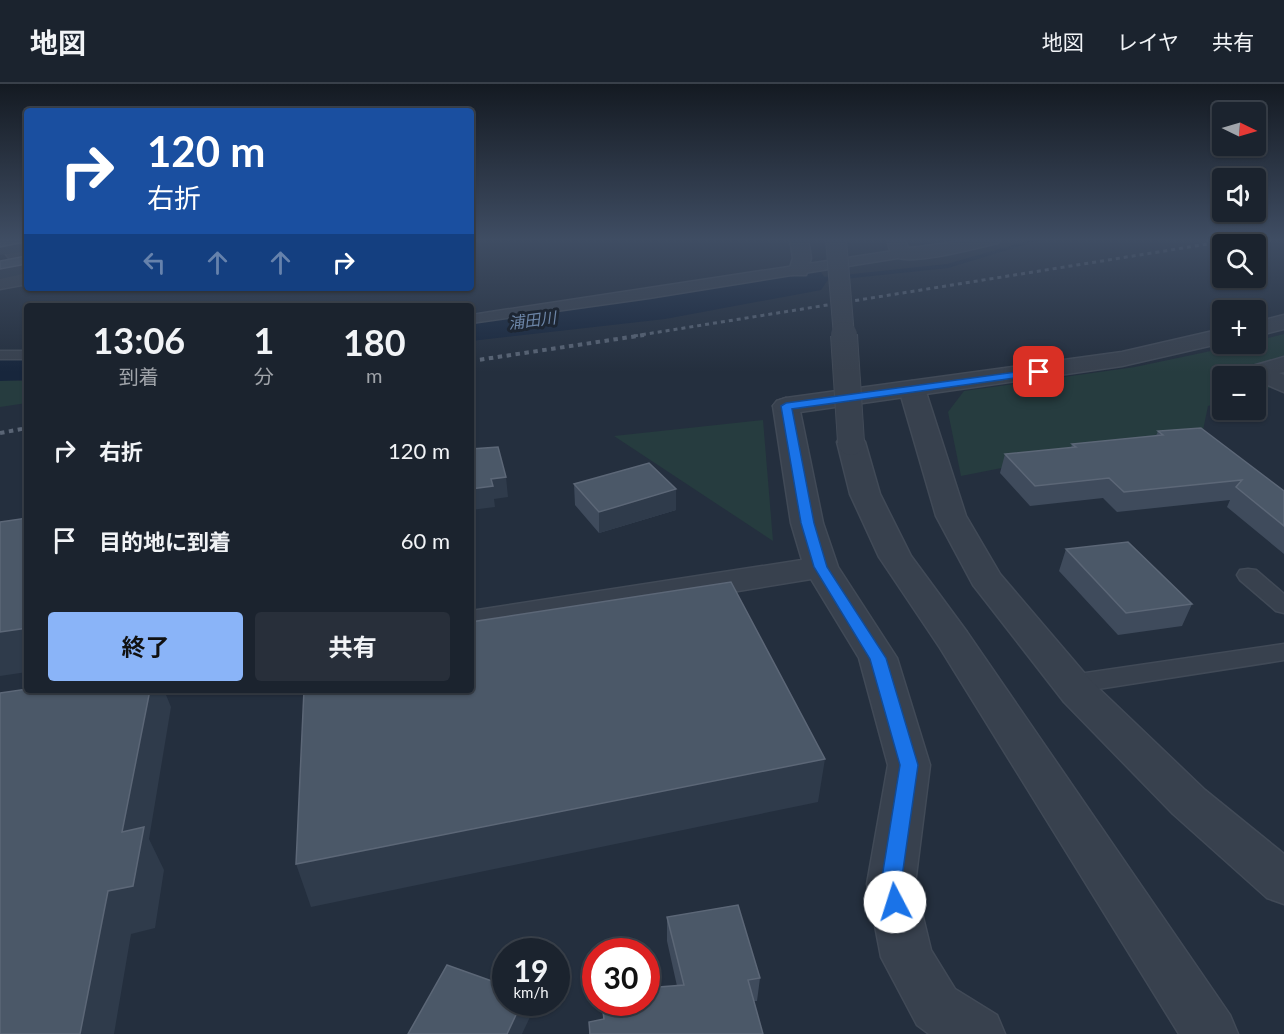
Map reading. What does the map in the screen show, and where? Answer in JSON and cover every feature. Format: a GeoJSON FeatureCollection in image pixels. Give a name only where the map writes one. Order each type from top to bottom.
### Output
{"type":"FeatureCollection","features":[{"type":"Feature","properties":{"kind":"street"},"geometry":{"type":"LineString","coordinates":[[839,283],[845,396],[851,442],[866,494],[895,557],[961,651],[1210,1034]]}},
{"type":"Feature","properties":{"kind":"street"},"geometry":{"type":"LineString","coordinates":[[1266,326],[1284,322]]}},
{"type":"Feature","properties":{"kind":"street"},"geometry":{"type":"LineString","coordinates":[[977,1034],[936,1007],[907,957],[891,884],[909,765],[878,658],[820,567],[807,523],[786,406],[1122,359],[1212,338]]}},
{"type":"Feature","properties":{"kind":"street"},"geometry":{"type":"LineString","coordinates":[[1284,364],[1258,372],[1284,385]]}},
{"type":"Feature","properties":{"kind":"street"},"geometry":{"type":"LineString","coordinates":[[912,389],[951,516],[984,578],[1072,684],[1189,802],[1284,883]]}},
{"type":"Feature","properties":{"kind":"street"},"geometry":{"type":"LineString","coordinates":[[474,622],[820,567]]}},
{"type":"Feature","properties":{"kind":"lane"},"geometry":{"type":"LineString","coordinates":[[474,319],[715,283]]}},
{"type":"Feature","properties":{"kind":"lane"},"geometry":{"type":"LineString","coordinates":[[0,355],[24,355]]}},
{"type":"Feature","properties":{"kind":"lane"},"geometry":{"type":"LineString","coordinates":[[1248,575],[1284,606]]}},
{"type":"Feature","properties":{"kind":"lane"},"geometry":{"type":"LineString","coordinates":[[1072,684],[1284,652]]}},
{"type":"Feature","properties":{"kind":"green space"},"geometry":{"type":"Polygon","coordinates":[[[1284,334],[1284,373],[1266,391],[1266,366],[1212,366],[1212,405],[1208,406],[1202,435],[1129,443],[961,476],[948,412],[964,391],[1135,367],[1212,351],[1212,354],[1266,354],[1266,338],[1284,334]]]}},
{"type":"Feature","properties":{"kind":"green space"},"geometry":{"type":"Polygon","coordinates":[[[0,380],[24,381],[24,403],[0,407],[0,380]]]}},
{"type":"Feature","properties":{"kind":"green space"},"geometry":{"type":"Polygon","coordinates":[[[763,420],[773,541],[614,436],[763,420]]]}},
{"type":"Feature","properties":{"kind":"building"},"geometry":{"type":"Polygon","coordinates":[[[1201,428],[1284,491],[1284,526],[1236,487],[1242,480],[1124,492],[1109,478],[1035,486],[1005,454],[1076,447],[1072,444],[1163,435],[1158,431],[1201,428]]]}},
{"type":"Feature","properties":{"kind":"building"},"geometry":{"type":"Polygon","coordinates":[[[498,447],[506,477],[491,479],[493,486],[474,489],[474,449],[498,447]]]}},
{"type":"Feature","properties":{"kind":"building"},"geometry":{"type":"Polygon","coordinates":[[[649,463],[676,489],[599,512],[574,484],[649,463]]]}},
{"type":"Feature","properties":{"kind":"building"},"geometry":{"type":"Polygon","coordinates":[[[24,518],[24,628],[0,632],[0,522],[24,518]]]}},
{"type":"Feature","properties":{"kind":"building"},"geometry":{"type":"Polygon","coordinates":[[[1128,542],[1192,604],[1126,613],[1066,549],[1128,542]]]}},
{"type":"Feature","properties":{"kind":"building"},"geometry":{"type":"Polygon","coordinates":[[[731,582],[825,759],[296,864],[304,693],[474,693],[474,622],[731,582]]]}},
{"type":"Feature","properties":{"kind":"building"},"geometry":{"type":"Polygon","coordinates":[[[24,689],[24,693],[149,693],[122,832],[144,827],[133,886],[108,891],[80,1034],[0,1034],[0,693],[24,689]]]}},
{"type":"Feature","properties":{"kind":"building"},"geometry":{"type":"Polygon","coordinates":[[[738,905],[760,978],[748,980],[763,1034],[590,1034],[589,1022],[604,1019],[604,1016],[660,1016],[660,987],[684,985],[667,917],[738,905]]]}},
{"type":"Feature","properties":{"kind":"building"},"geometry":{"type":"Polygon","coordinates":[[[447,965],[492,981],[492,1016],[515,1016],[507,1034],[408,1034],[447,965]]]}},
{"type":"Feature","properties":{"kind":"waterway","name":"浦田川"},"geometry":{"type":"LineString","coordinates":[[474,327],[665,305],[792,283]]}},
{"type":"Feature","properties":{"kind":"waterway","name":"浦田川"},"geometry":{"type":"LineString","coordinates":[[0,366],[24,365]]}},
{"type":"Feature","properties":{"kind":"railway"},"geometry":{"type":"LineString","coordinates":[[634,336],[962,283]]}},
{"type":"Feature","properties":{"kind":"railway"},"geometry":{"type":"LineString","coordinates":[[474,361],[644,335]]}},
{"type":"Feature","properties":{"kind":"railway"},"geometry":{"type":"LineString","coordinates":[[0,433],[24,429]]}},
{"type":"Feature","properties":{"kind":"route"},"geometry":{"type":"LineString","coordinates":[[895,902],[891,884],[909,765],[878,658],[820,567],[807,523],[786,406],[1039,372]]}}]}
